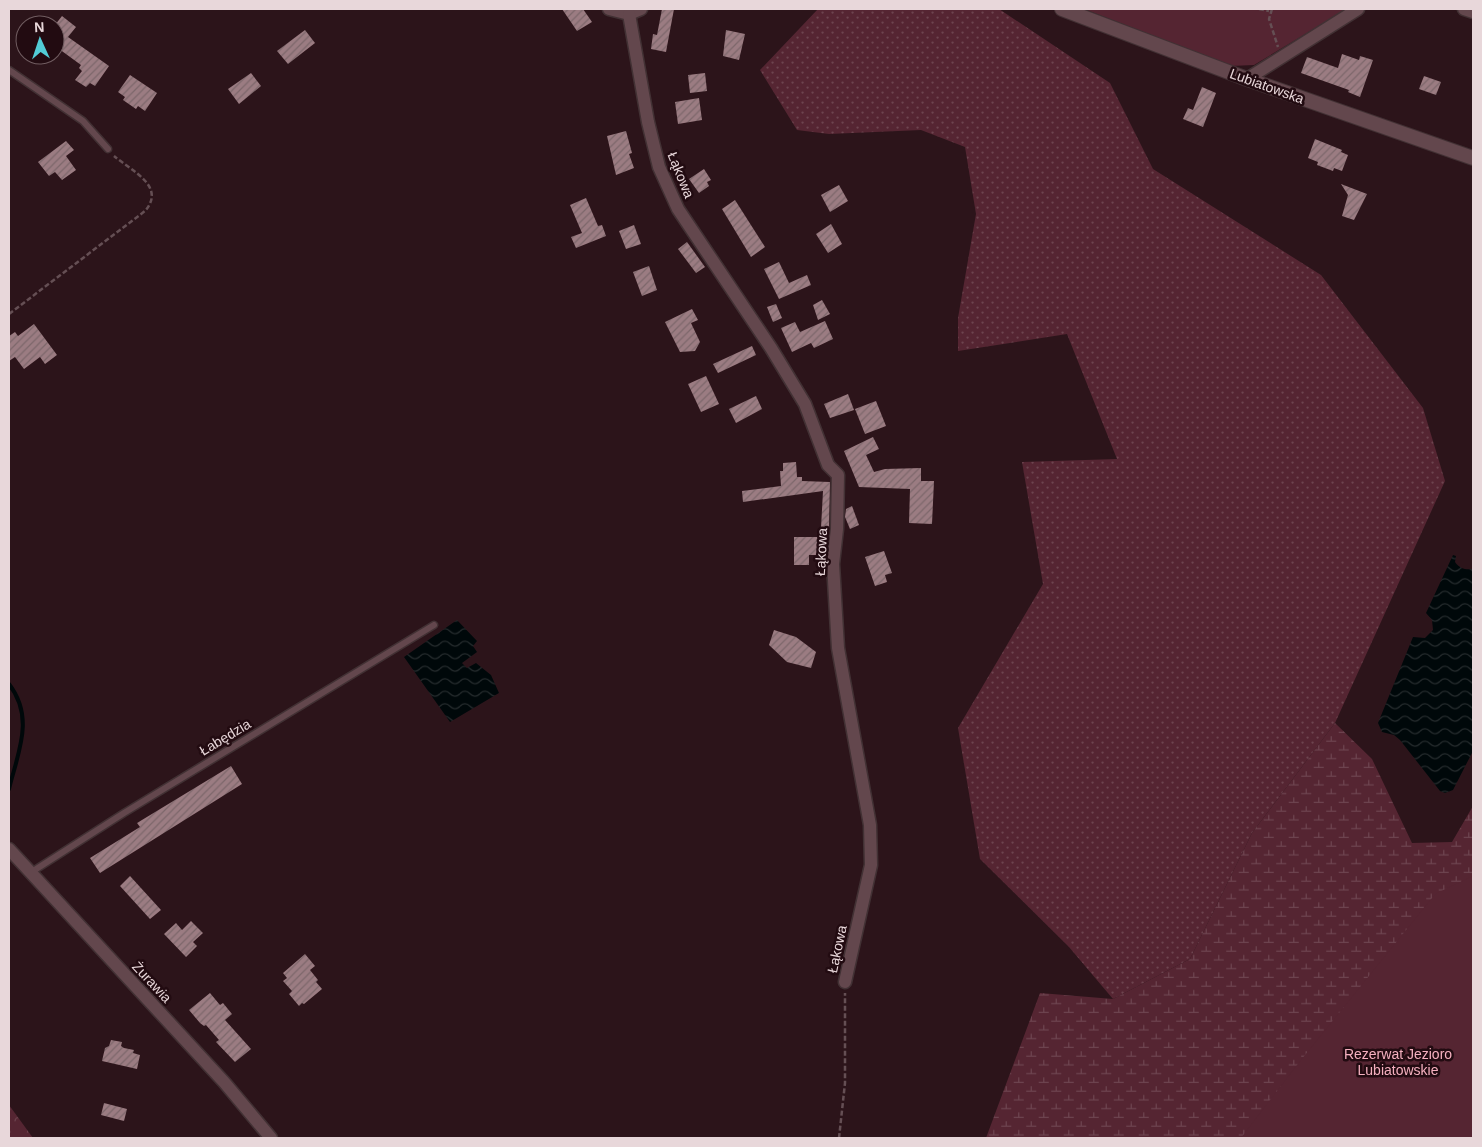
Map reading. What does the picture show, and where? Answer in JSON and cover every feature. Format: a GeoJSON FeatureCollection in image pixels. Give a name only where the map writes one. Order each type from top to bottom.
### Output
{"type":"FeatureCollection","features":[{"type":"Feature","properties":{"kind":"street","name":"Łąkowa"},"geometry":{"type":"LineString","coordinates":[[609,9],[634,11],[648,122],[658,167],[678,209],[771,348],[805,404],[828,465],[838,475],[837,520],[833,564],[838,648],[870,824],[871,865],[845,982]]}},
{"type":"Feature","properties":{"kind":"street","name":"Lubiatowska"},"geometry":{"type":"LineString","coordinates":[[1062,9],[1247,79],[1473,158]]}},
{"type":"Feature","properties":{"kind":"street"},"geometry":{"type":"LineString","coordinates":[[1247,79],[1282,55],[1358,9]]}},
{"type":"Feature","properties":{"kind":"street"},"geometry":{"type":"LineString","coordinates":[[1464,9],[1473,12]]}},
{"type":"Feature","properties":{"kind":"street","name":"Żurawia"},"geometry":{"type":"LineString","coordinates":[[9,849],[224,1082],[271,1138]]}},
{"type":"Feature","properties":{"kind":"lane"},"geometry":{"type":"LineString","coordinates":[[9,70],[83,121],[108,149]]}},
{"type":"Feature","properties":{"kind":"lane","name":"Łabędzia"},"geometry":{"type":"LineString","coordinates":[[30,873],[124,813],[434,625]]}},
{"type":"Feature","properties":{"kind":"path"},"geometry":{"type":"LineString","coordinates":[[1259,9],[1271,10],[1272,32],[1282,55]]}},
{"type":"Feature","properties":{"kind":"path"},"geometry":{"type":"LineString","coordinates":[[9,314],[146,211],[152,203],[153,191],[146,181],[114,157],[108,149]]}},
{"type":"Feature","properties":{"kind":"path","name":"Łąkowa"},"geometry":{"type":"LineString","coordinates":[[839,1138],[845,1084],[845,982]]}},
{"type":"Feature","properties":{"kind":"green space"},"geometry":{"type":"Polygon","coordinates":[[[818,9],[999,9],[1110,83],[1153,169],[1321,275],[1423,408],[1445,481],[1335,723],[1252,833],[1190,959],[1113,999],[1069,947],[980,859],[958,728],[1043,584],[1022,462],[1117,459],[1067,334],[958,351],[958,318],[976,214],[965,147],[921,130],[829,134],[797,130],[760,70],[818,9]]]}},
{"type":"Feature","properties":{"kind":"green space"},"geometry":{"type":"Polygon","coordinates":[[[1084,9],[1347,9],[1254,65],[1231,66],[1084,9]]]}},
{"type":"Feature","properties":{"kind":"green space"},"geometry":{"type":"Polygon","coordinates":[[[1335,723],[1372,759],[1412,843],[1452,842],[1473,806],[1473,1138],[986,1138],[1040,993],[1113,999],[1190,959],[1252,833],[1335,723]]]}},
{"type":"Feature","properties":{"kind":"green space","name":"Rezerwat Jezioro Lubiatowskie"},"geometry":{"type":"Polygon","coordinates":[[[1473,876],[1473,1138],[1241,1138],[1297,1065],[1432,898],[1437,893],[1473,876]]]}},
{"type":"Feature","properties":{"kind":"green space"},"geometry":{"type":"Polygon","coordinates":[[[9,1105],[33,1138],[9,1138],[9,1105]]]}},
{"type":"Feature","properties":{"kind":"water"},"geometry":{"type":"Polygon","coordinates":[[[1453,555],[1456,556],[1455,562],[1461,568],[1473,569],[1473,751],[1453,790],[1445,793],[1440,791],[1400,740],[1394,735],[1382,732],[1378,723],[1413,637],[1425,638],[1433,630],[1432,620],[1426,613],[1453,555]]]}},
{"type":"Feature","properties":{"kind":"water"},"geometry":{"type":"Polygon","coordinates":[[[457,620],[477,641],[473,646],[477,652],[462,663],[467,668],[476,663],[491,675],[499,693],[450,722],[404,657],[457,620]]]}},
{"type":"Feature","properties":{"kind":"building"},"geometry":{"type":"Polygon","coordinates":[[[562,9],[583,9],[592,22],[577,31],[562,9]]]}},
{"type":"Feature","properties":{"kind":"building"},"geometry":{"type":"Polygon","coordinates":[[[662,9],[674,9],[666,52],[651,49],[653,34],[657,35],[662,9]]]}},
{"type":"Feature","properties":{"kind":"building"},"geometry":{"type":"Polygon","coordinates":[[[65,18],[76,27],[68,37],[109,66],[95,86],[90,83],[86,87],[75,80],[82,71],[79,68],[81,65],[65,53],[65,18]]]}},
{"type":"Feature","properties":{"kind":"building"},"geometry":{"type":"Polygon","coordinates":[[[305,30],[315,43],[288,64],[277,51],[305,30]]]}},
{"type":"Feature","properties":{"kind":"building"},"geometry":{"type":"Polygon","coordinates":[[[726,30],[745,34],[739,60],[723,56],[726,30]]]}},
{"type":"Feature","properties":{"kind":"building"},"geometry":{"type":"Polygon","coordinates":[[[1342,54],[1359,60],[1360,56],[1373,60],[1360,97],[1348,92],[1349,90],[1301,73],[1307,57],[1338,68],[1342,54]]]}},
{"type":"Feature","properties":{"kind":"building"},"geometry":{"type":"Polygon","coordinates":[[[251,73],[261,86],[239,104],[228,89],[251,73]]]}},
{"type":"Feature","properties":{"kind":"building"},"geometry":{"type":"Polygon","coordinates":[[[705,73],[707,91],[690,93],[688,75],[705,73]]]}},
{"type":"Feature","properties":{"kind":"building"},"geometry":{"type":"Polygon","coordinates":[[[130,75],[157,93],[145,111],[138,106],[136,109],[123,100],[125,97],[118,92],[130,75]]]}},
{"type":"Feature","properties":{"kind":"building"},"geometry":{"type":"Polygon","coordinates":[[[1424,76],[1441,82],[1436,95],[1419,89],[1424,76]]]}},
{"type":"Feature","properties":{"kind":"building"},"geometry":{"type":"Polygon","coordinates":[[[1202,87],[1216,93],[1203,127],[1183,119],[1188,108],[1193,110],[1202,87]]]}},
{"type":"Feature","properties":{"kind":"building"},"geometry":{"type":"Polygon","coordinates":[[[699,98],[702,120],[678,124],[675,102],[699,98]]]}},
{"type":"Feature","properties":{"kind":"building"},"geometry":{"type":"Polygon","coordinates":[[[626,131],[632,153],[629,154],[634,168],[616,175],[607,136],[626,131]]]}},
{"type":"Feature","properties":{"kind":"building"},"geometry":{"type":"Polygon","coordinates":[[[1315,139],[1342,150],[1341,152],[1348,155],[1342,171],[1334,168],[1333,171],[1317,165],[1318,162],[1308,158],[1315,139]]]}},
{"type":"Feature","properties":{"kind":"building"},"geometry":{"type":"Polygon","coordinates":[[[66,141],[74,150],[66,156],[76,170],[62,180],[55,172],[49,176],[38,162],[66,141]]]}},
{"type":"Feature","properties":{"kind":"building"},"geometry":{"type":"Polygon","coordinates":[[[704,169],[711,180],[707,182],[709,186],[699,193],[689,179],[704,169]]]}},
{"type":"Feature","properties":{"kind":"building"},"geometry":{"type":"Polygon","coordinates":[[[1341,184],[1367,194],[1354,220],[1342,216],[1348,195],[1341,184]]]}},
{"type":"Feature","properties":{"kind":"building"},"geometry":{"type":"Polygon","coordinates":[[[839,185],[848,201],[830,212],[821,195],[839,185]]]}},
{"type":"Feature","properties":{"kind":"building"},"geometry":{"type":"Polygon","coordinates":[[[586,198],[598,226],[602,225],[606,236],[576,248],[571,237],[582,233],[570,205],[586,198]]]}},
{"type":"Feature","properties":{"kind":"building"},"geometry":{"type":"Polygon","coordinates":[[[735,200],[765,247],[751,257],[722,209],[735,200]]]}},
{"type":"Feature","properties":{"kind":"building"},"geometry":{"type":"Polygon","coordinates":[[[831,224],[842,244],[828,253],[816,234],[831,224]]]}},
{"type":"Feature","properties":{"kind":"building"},"geometry":{"type":"Polygon","coordinates":[[[634,225],[641,244],[626,249],[619,231],[634,225]]]}},
{"type":"Feature","properties":{"kind":"building"},"geometry":{"type":"Polygon","coordinates":[[[687,242],[705,267],[696,273],[678,249],[687,242]]]}},
{"type":"Feature","properties":{"kind":"building"},"geometry":{"type":"Polygon","coordinates":[[[779,262],[789,283],[807,275],[811,285],[779,299],[764,269],[779,262]]]}},
{"type":"Feature","properties":{"kind":"building"},"geometry":{"type":"Polygon","coordinates":[[[649,266],[657,290],[642,296],[633,272],[649,266]]]}},
{"type":"Feature","properties":{"kind":"building"},"geometry":{"type":"Polygon","coordinates":[[[822,300],[830,314],[818,320],[813,305],[822,300]]]}},
{"type":"Feature","properties":{"kind":"building"},"geometry":{"type":"Polygon","coordinates":[[[776,304],[782,318],[773,322],[767,307],[776,304]]]}},
{"type":"Feature","properties":{"kind":"building"},"geometry":{"type":"Polygon","coordinates":[[[692,309],[698,320],[691,323],[700,342],[695,351],[680,352],[665,322],[692,309]]]}},
{"type":"Feature","properties":{"kind":"building"},"geometry":{"type":"Polygon","coordinates":[[[825,321],[833,339],[814,348],[811,343],[792,352],[781,328],[795,322],[800,332],[825,321]]]}},
{"type":"Feature","properties":{"kind":"building"},"geometry":{"type":"Polygon","coordinates":[[[34,324],[57,355],[45,364],[40,357],[24,369],[15,357],[9,361],[9,336],[15,332],[18,336],[34,324]]]}},
{"type":"Feature","properties":{"kind":"building"},"geometry":{"type":"Polygon","coordinates":[[[752,346],[756,355],[718,373],[713,364],[752,346]]]}},
{"type":"Feature","properties":{"kind":"building"},"geometry":{"type":"Polygon","coordinates":[[[706,376],[719,404],[701,412],[688,384],[706,376]]]}},
{"type":"Feature","properties":{"kind":"building"},"geometry":{"type":"Polygon","coordinates":[[[848,394],[854,410],[830,418],[824,404],[848,394]]]}},
{"type":"Feature","properties":{"kind":"building"},"geometry":{"type":"Polygon","coordinates":[[[756,396],[762,409],[736,423],[729,409],[756,396]]]}},
{"type":"Feature","properties":{"kind":"building"},"geometry":{"type":"Polygon","coordinates":[[[876,401],[886,426],[865,434],[855,409],[876,401]]]}},
{"type":"Feature","properties":{"kind":"building"},"geometry":{"type":"Polygon","coordinates":[[[873,437],[879,449],[866,455],[874,472],[885,469],[921,468],[921,481],[934,481],[932,524],[909,523],[910,489],[859,487],[844,451],[873,437]]]}},
{"type":"Feature","properties":{"kind":"building"},"geometry":{"type":"Polygon","coordinates":[[[796,462],[797,477],[802,477],[802,481],[830,482],[829,528],[821,528],[823,491],[743,502],[742,491],[781,486],[780,471],[783,471],[783,463],[796,462]]]}},
{"type":"Feature","properties":{"kind":"building"},"geometry":{"type":"Polygon","coordinates":[[[852,506],[859,525],[850,529],[845,517],[846,509],[852,506]]]}},
{"type":"Feature","properties":{"kind":"building"},"geometry":{"type":"Polygon","coordinates":[[[794,537],[828,537],[826,555],[809,555],[809,565],[794,565],[794,537]]]}},
{"type":"Feature","properties":{"kind":"building"},"geometry":{"type":"Polygon","coordinates":[[[884,551],[892,573],[885,575],[887,582],[875,586],[865,557],[884,551]]]}},
{"type":"Feature","properties":{"kind":"building"},"geometry":{"type":"Polygon","coordinates":[[[774,630],[796,637],[816,652],[811,668],[787,662],[769,645],[774,630]]]}},
{"type":"Feature","properties":{"kind":"building"},"geometry":{"type":"Polygon","coordinates":[[[231,766],[242,784],[100,873],[90,858],[140,827],[137,823],[231,766]]]}},
{"type":"Feature","properties":{"kind":"building"},"geometry":{"type":"Polygon","coordinates":[[[130,876],[161,910],[150,919],[120,886],[130,876]]]}},
{"type":"Feature","properties":{"kind":"building"},"geometry":{"type":"Polygon","coordinates":[[[191,921],[203,933],[193,942],[197,946],[186,957],[164,934],[176,923],[182,930],[191,921]]]}},
{"type":"Feature","properties":{"kind":"building"},"geometry":{"type":"Polygon","coordinates":[[[305,954],[315,966],[310,970],[322,989],[299,1006],[289,994],[292,991],[283,981],[287,978],[283,973],[305,954]]]}},
{"type":"Feature","properties":{"kind":"building"},"geometry":{"type":"Polygon","coordinates":[[[210,993],[220,1005],[223,1003],[232,1014],[225,1020],[251,1049],[235,1062],[216,1042],[219,1040],[206,1025],[204,1026],[200,1023],[189,1010],[210,993]]]}},
{"type":"Feature","properties":{"kind":"building"},"geometry":{"type":"Polygon","coordinates":[[[111,1040],[122,1042],[121,1046],[134,1050],[133,1053],[140,1055],[137,1069],[102,1061],[105,1048],[109,1046],[111,1040]]]}},
{"type":"Feature","properties":{"kind":"building"},"geometry":{"type":"Polygon","coordinates":[[[104,1103],[127,1109],[124,1121],[101,1115],[104,1103]]]}},
{"type":"Feature","properties":{"kind":"waterway"},"geometry":{"type":"LineString","coordinates":[[9,684],[17,697],[23,722],[20,748],[9,789]]}}]}
